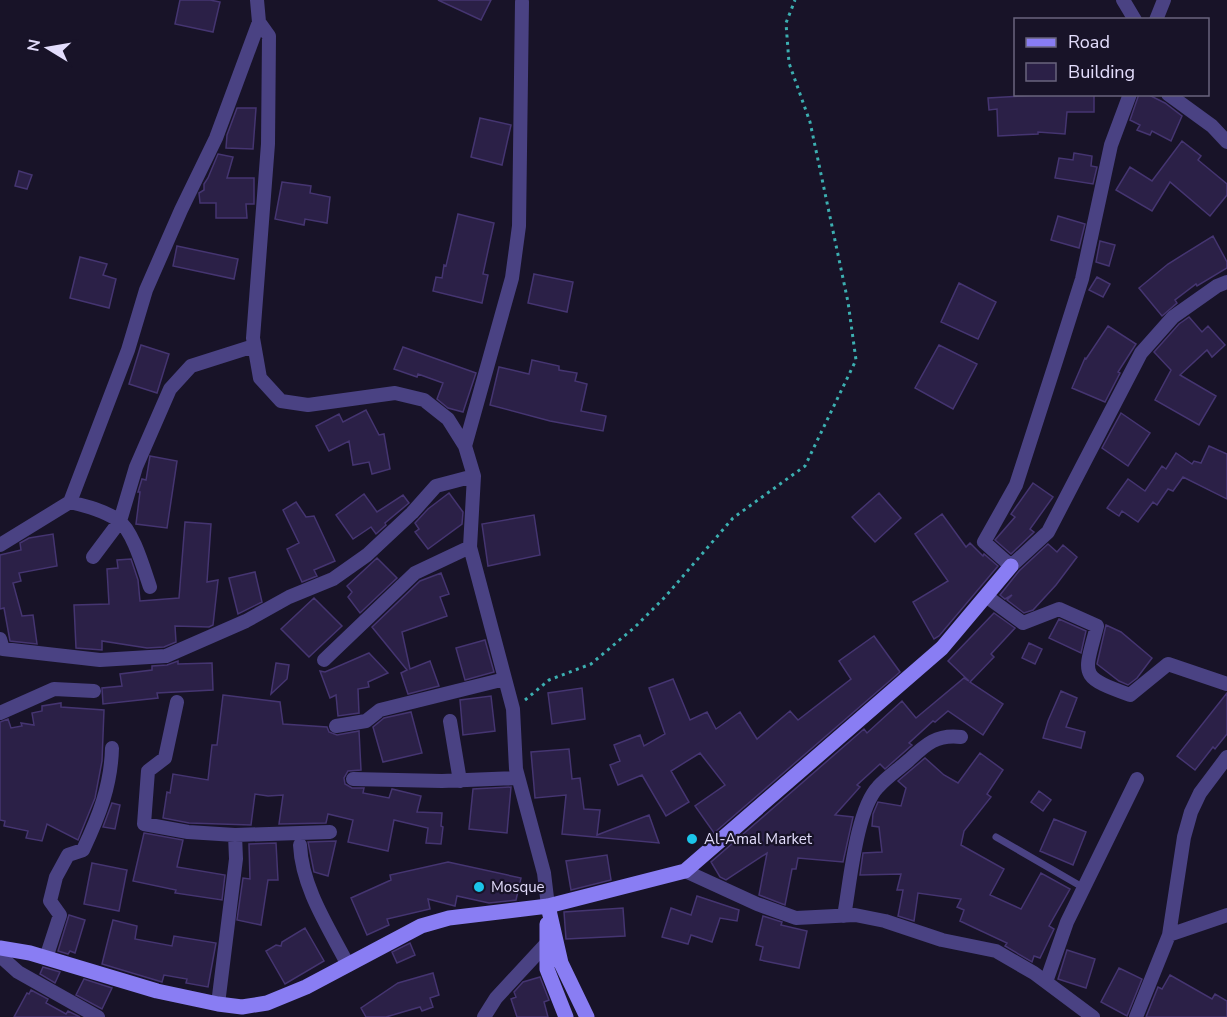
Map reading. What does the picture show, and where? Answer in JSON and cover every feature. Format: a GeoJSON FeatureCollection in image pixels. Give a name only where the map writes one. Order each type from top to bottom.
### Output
{"type":"FeatureCollection","features":[{"type":"Feature","properties":{"kind":"street"},"geometry":{"type":"LineString","coordinates":[[0,545],[70,502],[128,350],[146,290],[216,138],[259,22],[257,0]]}},
{"type":"Feature","properties":{"kind":"street"},"geometry":{"type":"LineString","coordinates":[[1123,0],[1134,18]]}},
{"type":"Feature","properties":{"kind":"street"},"geometry":{"type":"LineString","coordinates":[[1157,18],[1164,0]]}},
{"type":"Feature","properties":{"kind":"street"},"geometry":{"type":"LineString","coordinates":[[465,446],[514,267],[519,226],[522,2]]}},
{"type":"Feature","properties":{"kind":"street"},"geometry":{"type":"LineString","coordinates":[[259,22],[269,36],[268,144],[253,338],[260,378],[281,401],[308,405],[395,393],[424,400],[448,419],[465,446],[474,476],[470,547],[513,709],[518,778],[544,873],[548,906],[561,963],[587,1017]]}},
{"type":"Feature","properties":{"kind":"street"},"geometry":{"type":"LineString","coordinates":[[1011,566],[984,542],[1016,485],[1082,279],[1111,146],[1129,96]]}},
{"type":"Feature","properties":{"kind":"street"},"geometry":{"type":"LineString","coordinates":[[1171,96],[1212,126],[1227,142]]}},
{"type":"Feature","properties":{"kind":"street"},"geometry":{"type":"LineString","coordinates":[[0,948],[45,958],[157,990],[218,1004],[242,1006],[267,1003],[306,987],[421,926],[440,920],[548,906],[685,871],[942,648],[1011,566],[1048,532],[1141,353],[1173,317],[1217,286],[1227,282]]}},
{"type":"Feature","properties":{"kind":"street"},"geometry":{"type":"LineString","coordinates":[[93,557],[120,521],[136,467],[170,389],[191,366],[255,346]]}},
{"type":"Feature","properties":{"kind":"street"},"geometry":{"type":"LineString","coordinates":[[0,639],[3,649],[100,660],[166,656],[246,621],[288,597],[333,579],[367,555],[412,513],[436,486],[474,476]]}},
{"type":"Feature","properties":{"kind":"street"},"geometry":{"type":"LineString","coordinates":[[70,502],[94,508],[120,521],[136,546],[150,587]]}},
{"type":"Feature","properties":{"kind":"street"},"geometry":{"type":"LineString","coordinates":[[324,660],[415,573],[470,547]]}},
{"type":"Feature","properties":{"kind":"street"},"geometry":{"type":"LineString","coordinates":[[986,596],[1023,623],[1059,609],[1097,626],[1087,662],[1089,674],[1097,683],[1130,695],[1167,664],[1227,684]]}},
{"type":"Feature","properties":{"kind":"street"},"geometry":{"type":"LineString","coordinates":[[336,726],[366,721],[380,710],[505,679]]}},
{"type":"Feature","properties":{"kind":"street"},"geometry":{"type":"LineString","coordinates":[[0,713],[54,689],[94,691]]}},
{"type":"Feature","properties":{"kind":"street"},"geometry":{"type":"LineString","coordinates":[[177,702],[165,758],[148,771],[144,824],[188,832],[235,835],[330,832]]}},
{"type":"Feature","properties":{"kind":"street"},"geometry":{"type":"LineString","coordinates":[[450,721],[460,780]]}},
{"type":"Feature","properties":{"kind":"street"},"geometry":{"type":"LineString","coordinates":[[844,916],[865,807],[877,788],[927,743],[948,735],[961,737]]}},
{"type":"Feature","properties":{"kind":"street"},"geometry":{"type":"LineString","coordinates":[[45,958],[60,915],[50,901],[56,877],[68,855],[83,850],[99,818],[112,772],[112,748]]}},
{"type":"Feature","properties":{"kind":"street"},"geometry":{"type":"LineString","coordinates":[[1136,1017],[1168,935],[1184,837],[1191,812],[1200,793],[1227,757]]}},
{"type":"Feature","properties":{"kind":"street"},"geometry":{"type":"LineString","coordinates":[[353,778],[460,780],[518,778]]}},
{"type":"Feature","properties":{"kind":"street"},"geometry":{"type":"LineString","coordinates":[[1046,982],[1067,922],[1137,779]]}},
{"type":"Feature","properties":{"kind":"street"},"geometry":{"type":"LineString","coordinates":[[218,1004],[236,860],[235,835]]}},
{"type":"Feature","properties":{"kind":"street"},"geometry":{"type":"LineString","coordinates":[[300,845],[301,862],[314,898],[348,965]]}},
{"type":"Feature","properties":{"kind":"street"},"geometry":{"type":"LineString","coordinates":[[685,871],[757,904],[796,918],[855,915],[885,921],[942,940],[996,951],[1046,982],[1093,1017]]}},
{"type":"Feature","properties":{"kind":"street"},"geometry":{"type":"LineString","coordinates":[[548,906],[547,969],[566,1017]]}},
{"type":"Feature","properties":{"kind":"street"},"geometry":{"type":"LineString","coordinates":[[1168,935],[1227,915]]}},
{"type":"Feature","properties":{"kind":"street"},"geometry":{"type":"LineString","coordinates":[[484,1017],[496,998],[546,944]]}},
{"type":"Feature","properties":{"kind":"street"},"geometry":{"type":"LineString","coordinates":[[0,956],[18,972],[98,1017]]}},
{"type":"Feature","properties":{"kind":"lane"},"geometry":{"type":"LineString","coordinates":[[996,837],[1084,888]]}},
{"type":"Feature","properties":{"kind":"path"},"geometry":{"type":"LineString","coordinates":[[513,709],[549,680],[591,664],[665,597],[733,518],[805,466],[856,360],[848,302],[810,122],[789,63],[786,23],[795,0]]}},
{"type":"Feature","properties":{"kind":"building"},"geometry":{"type":"Polygon","coordinates":[[[180,0],[220,2],[213,32],[175,24],[180,0]]]}},
{"type":"Feature","properties":{"kind":"building"},"geometry":{"type":"Polygon","coordinates":[[[438,0],[491,0],[481,20],[438,0]]]}},
{"type":"Feature","properties":{"kind":"building"},"geometry":{"type":"Polygon","coordinates":[[[1094,96],[1094,112],[1067,112],[1065,134],[1038,132],[1038,134],[998,136],[997,109],[989,110],[988,98],[1094,96]]]}},
{"type":"Feature","properties":{"kind":"building"},"geometry":{"type":"Polygon","coordinates":[[[1138,96],[1151,96],[1182,116],[1171,141],[1152,131],[1150,135],[1137,130],[1140,125],[1130,120],[1138,96]]]}},
{"type":"Feature","properties":{"kind":"building"},"geometry":{"type":"Polygon","coordinates":[[[237,108],[256,108],[253,149],[226,148],[227,135],[237,108]]]}},
{"type":"Feature","properties":{"kind":"building"},"geometry":{"type":"Polygon","coordinates":[[[480,118],[511,125],[502,165],[471,157],[480,118]]]}},
{"type":"Feature","properties":{"kind":"building"},"geometry":{"type":"Polygon","coordinates":[[[1182,141],[1201,156],[1198,160],[1227,184],[1227,195],[1210,216],[1170,182],[1152,211],[1116,190],[1130,167],[1152,181],[1182,141]]]}},
{"type":"Feature","properties":{"kind":"building"},"geometry":{"type":"Polygon","coordinates":[[[1074,153],[1092,156],[1091,166],[1097,167],[1093,184],[1055,178],[1059,158],[1073,160],[1074,153]]]}},
{"type":"Feature","properties":{"kind":"building"},"geometry":{"type":"Polygon","coordinates":[[[218,154],[233,157],[227,178],[254,178],[254,204],[246,204],[247,218],[216,218],[216,203],[200,203],[199,193],[204,190],[204,184],[218,154]]]}},
{"type":"Feature","properties":{"kind":"building"},"geometry":{"type":"Polygon","coordinates":[[[19,171],[32,175],[27,189],[15,186],[19,171]]]}},
{"type":"Feature","properties":{"kind":"building"},"geometry":{"type":"Polygon","coordinates":[[[282,182],[311,186],[310,193],[330,197],[327,223],[305,219],[304,225],[275,219],[282,182]]]}},
{"type":"Feature","properties":{"kind":"building"},"geometry":{"type":"Polygon","coordinates":[[[458,214],[494,223],[483,274],[488,275],[482,303],[433,291],[436,277],[442,278],[444,265],[446,266],[458,214]]]}},
{"type":"Feature","properties":{"kind":"building"},"geometry":{"type":"Polygon","coordinates":[[[1058,216],[1085,224],[1079,248],[1051,240],[1058,216]]]}},
{"type":"Feature","properties":{"kind":"building"},"geometry":{"type":"Polygon","coordinates":[[[1213,236],[1227,262],[1227,268],[1197,286],[1196,284],[1175,300],[1177,303],[1162,316],[1139,288],[1168,264],[1213,236]]]}},
{"type":"Feature","properties":{"kind":"building"},"geometry":{"type":"Polygon","coordinates":[[[1100,241],[1115,245],[1109,266],[1096,262],[1100,241]]]}},
{"type":"Feature","properties":{"kind":"building"},"geometry":{"type":"Polygon","coordinates":[[[177,246],[238,259],[234,279],[173,266],[177,246]]]}},
{"type":"Feature","properties":{"kind":"building"},"geometry":{"type":"Polygon","coordinates":[[[80,257],[107,264],[103,275],[116,279],[109,308],[70,298],[80,257]]]}},
{"type":"Feature","properties":{"kind":"building"},"geometry":{"type":"Polygon","coordinates":[[[534,274],[573,282],[567,312],[528,303],[534,274]]]}},
{"type":"Feature","properties":{"kind":"building"},"geometry":{"type":"Polygon","coordinates":[[[1097,277],[1110,284],[1103,297],[1089,290],[1097,277]]]}},
{"type":"Feature","properties":{"kind":"building"},"geometry":{"type":"Polygon","coordinates":[[[959,283],[996,302],[978,339],[941,322],[959,283]]]}},
{"type":"Feature","properties":{"kind":"building"},"geometry":{"type":"Polygon","coordinates":[[[1189,317],[1202,332],[1208,326],[1225,345],[1212,357],[1207,350],[1180,375],[1216,396],[1199,425],[1155,400],[1171,370],[1154,352],[1179,324],[1189,317]]]}},
{"type":"Feature","properties":{"kind":"building"},"geometry":{"type":"Polygon","coordinates":[[[1108,326],[1136,344],[1118,372],[1120,373],[1105,402],[1072,388],[1085,358],[1108,326]]]}},
{"type":"Feature","properties":{"kind":"building"},"geometry":{"type":"Polygon","coordinates":[[[141,345],[169,354],[157,393],[129,384],[141,345]]]}},
{"type":"Feature","properties":{"kind":"building"},"geometry":{"type":"Polygon","coordinates":[[[939,345],[977,364],[953,409],[915,388],[939,345]]]}},
{"type":"Feature","properties":{"kind":"building"},"geometry":{"type":"Polygon","coordinates":[[[403,347],[476,373],[463,412],[448,408],[437,399],[443,383],[394,369],[403,347]]]}},
{"type":"Feature","properties":{"kind":"building"},"geometry":{"type":"Polygon","coordinates":[[[532,360],[559,366],[559,370],[577,373],[575,381],[587,384],[581,411],[606,416],[603,431],[550,421],[490,405],[499,367],[529,374],[532,360]]]}},
{"type":"Feature","properties":{"kind":"building"},"geometry":{"type":"Polygon","coordinates":[[[366,410],[379,435],[384,434],[390,469],[372,474],[369,462],[353,465],[349,441],[329,451],[316,426],[339,414],[343,422],[366,410]]]}},
{"type":"Feature","properties":{"kind":"building"},"geometry":{"type":"Polygon","coordinates":[[[1121,413],[1150,433],[1128,466],[1102,448],[1121,413]]]}},
{"type":"Feature","properties":{"kind":"building"},"geometry":{"type":"Polygon","coordinates":[[[1209,446],[1227,454],[1227,499],[1183,477],[1173,491],[1168,489],[1157,505],[1153,502],[1138,522],[1122,511],[1119,516],[1107,508],[1128,479],[1145,491],[1162,466],[1166,469],[1176,453],[1192,464],[1194,461],[1201,463],[1209,446]]]}},
{"type":"Feature","properties":{"kind":"building"},"geometry":{"type":"Polygon","coordinates":[[[150,456],[177,461],[167,528],[136,524],[140,492],[138,492],[142,479],[146,480],[150,456]]]}},
{"type":"Feature","properties":{"kind":"building"},"geometry":{"type":"Polygon","coordinates":[[[1033,483],[1053,497],[1030,529],[1034,532],[1011,554],[995,540],[1015,517],[1011,514],[1033,483]]]}},
{"type":"Feature","properties":{"kind":"building"},"geometry":{"type":"Polygon","coordinates":[[[449,493],[463,512],[462,524],[428,549],[415,532],[419,529],[415,523],[428,509],[449,493]]]}},
{"type":"Feature","properties":{"kind":"building"},"geometry":{"type":"Polygon","coordinates":[[[879,493],[901,518],[875,542],[852,517],[879,493]]]}},
{"type":"Feature","properties":{"kind":"building"},"geometry":{"type":"Polygon","coordinates":[[[364,494],[377,512],[403,495],[409,503],[385,523],[386,525],[376,534],[371,527],[353,539],[336,515],[364,494]]]}},
{"type":"Feature","properties":{"kind":"building"},"geometry":{"type":"Polygon","coordinates":[[[296,502],[306,517],[314,516],[335,561],[314,570],[317,576],[302,582],[287,549],[299,543],[283,510],[296,502]]]}},
{"type":"Feature","properties":{"kind":"building"},"geometry":{"type":"Polygon","coordinates":[[[942,514],[966,547],[970,543],[998,566],[934,639],[913,602],[948,581],[915,534],[942,514]]]}},
{"type":"Feature","properties":{"kind":"building"},"geometry":{"type":"Polygon","coordinates":[[[534,515],[540,555],[488,566],[482,524],[534,515]]]}},
{"type":"Feature","properties":{"kind":"building"},"geometry":{"type":"Polygon","coordinates":[[[185,522],[211,524],[207,582],[218,580],[213,625],[209,627],[175,626],[176,642],[164,647],[147,648],[102,641],[102,650],[76,648],[74,605],[109,604],[107,569],[118,568],[117,560],[131,559],[138,580],[140,601],[179,598],[185,522]]]}},
{"type":"Feature","properties":{"kind":"building"},"geometry":{"type":"Polygon","coordinates":[[[53,534],[57,566],[19,573],[21,581],[13,583],[22,616],[33,615],[37,644],[10,641],[4,608],[0,609],[0,555],[21,550],[20,543],[29,538],[53,534]]]}},
{"type":"Feature","properties":{"kind":"building"},"geometry":{"type":"Polygon","coordinates":[[[1048,544],[1057,552],[1063,545],[1077,557],[1033,610],[1024,613],[1007,600],[1012,595],[1005,599],[1000,595],[1019,571],[1048,544]]]}},
{"type":"Feature","properties":{"kind":"building"},"geometry":{"type":"Polygon","coordinates":[[[377,558],[397,578],[360,613],[348,597],[352,592],[347,586],[377,558]]]}},
{"type":"Feature","properties":{"kind":"building"},"geometry":{"type":"Polygon","coordinates":[[[255,572],[262,602],[238,614],[229,578],[255,572]]]}},
{"type":"Feature","properties":{"kind":"building"},"geometry":{"type":"Polygon","coordinates":[[[441,573],[449,594],[440,597],[447,616],[402,632],[410,669],[430,661],[439,686],[408,694],[401,673],[407,670],[372,627],[420,581],[441,573]]]}},
{"type":"Feature","properties":{"kind":"building"},"geometry":{"type":"Polygon","coordinates":[[[314,598],[342,626],[309,657],[281,629],[314,598]]]}},
{"type":"Feature","properties":{"kind":"building"},"geometry":{"type":"Polygon","coordinates":[[[994,613],[1015,628],[991,654],[994,657],[970,682],[1003,704],[983,735],[948,711],[909,743],[912,745],[885,769],[880,764],[857,785],[860,787],[835,815],[853,817],[843,862],[798,858],[796,869],[792,869],[785,905],[759,895],[767,853],[726,880],[720,877],[711,862],[864,729],[867,733],[902,701],[916,718],[964,678],[969,681],[948,661],[994,613]]]}},
{"type":"Feature","properties":{"kind":"building"},"geometry":{"type":"Polygon","coordinates":[[[1059,619],[1086,631],[1081,653],[1049,638],[1059,619]]]}},
{"type":"Feature","properties":{"kind":"building"},"geometry":{"type":"Polygon","coordinates":[[[1106,625],[1121,632],[1152,658],[1137,678],[1128,685],[1097,664],[1106,625]]]}},
{"type":"Feature","properties":{"kind":"building"},"geometry":{"type":"Polygon","coordinates":[[[874,636],[900,672],[714,833],[695,806],[725,785],[700,753],[671,771],[689,802],[666,816],[642,775],[618,785],[610,765],[620,761],[614,745],[640,735],[644,746],[665,734],[649,688],[673,679],[690,720],[707,712],[716,729],[740,712],[757,739],[790,711],[798,720],[851,679],[839,661],[874,636]]]}},
{"type":"Feature","properties":{"kind":"building"},"geometry":{"type":"Polygon","coordinates":[[[485,640],[494,672],[465,680],[456,648],[485,640]]]}},
{"type":"Feature","properties":{"kind":"building"},"geometry":{"type":"Polygon","coordinates":[[[1029,643],[1042,649],[1035,664],[1022,658],[1029,643]]]}},
{"type":"Feature","properties":{"kind":"building"},"geometry":{"type":"Polygon","coordinates":[[[369,653],[388,673],[368,682],[369,687],[358,689],[359,713],[338,716],[336,695],[330,698],[320,671],[325,672],[369,653]]]}},
{"type":"Feature","properties":{"kind":"building"},"geometry":{"type":"Polygon","coordinates":[[[178,661],[178,664],[212,663],[213,690],[157,693],[158,698],[103,704],[102,688],[122,686],[120,674],[152,670],[152,666],[167,665],[178,661]]]}},
{"type":"Feature","properties":{"kind":"building"},"geometry":{"type":"Polygon","coordinates":[[[276,663],[289,665],[287,679],[271,694],[276,663]]]}},
{"type":"Feature","properties":{"kind":"building"},"geometry":{"type":"Polygon","coordinates":[[[582,688],[585,719],[552,724],[548,693],[582,688]]]}},
{"type":"Feature","properties":{"kind":"building"},"geometry":{"type":"Polygon","coordinates":[[[1061,691],[1077,698],[1066,727],[1085,732],[1081,748],[1043,738],[1061,691]]]}},
{"type":"Feature","properties":{"kind":"building"},"geometry":{"type":"Polygon","coordinates":[[[1227,693],[1227,734],[1215,749],[1213,747],[1195,770],[1177,756],[1227,693]]]}},
{"type":"Feature","properties":{"kind":"building"},"geometry":{"type":"Polygon","coordinates":[[[223,695],[280,702],[283,724],[327,727],[329,732],[337,735],[359,731],[361,770],[348,771],[344,778],[345,784],[352,788],[364,788],[363,793],[389,798],[392,789],[421,796],[417,812],[442,813],[441,844],[426,843],[428,828],[394,820],[388,851],[348,842],[353,820],[328,814],[326,823],[279,824],[283,795],[255,794],[251,825],[189,823],[163,818],[167,792],[170,793],[173,774],[208,780],[212,745],[217,745],[223,695]]]}},
{"type":"Feature","properties":{"kind":"building"},"geometry":{"type":"Polygon","coordinates":[[[491,696],[495,731],[463,735],[460,700],[491,696]]]}},
{"type":"Feature","properties":{"kind":"building"},"geometry":{"type":"Polygon","coordinates":[[[61,703],[61,707],[104,710],[102,761],[95,798],[78,840],[47,824],[42,841],[26,838],[28,831],[4,826],[5,821],[0,820],[0,722],[8,719],[11,728],[22,726],[21,723],[34,725],[32,713],[42,711],[42,706],[61,703]]]}},
{"type":"Feature","properties":{"kind":"building"},"geometry":{"type":"Polygon","coordinates":[[[411,712],[422,753],[383,762],[373,727],[384,718],[411,712]]]}},
{"type":"Feature","properties":{"kind":"building"},"geometry":{"type":"Polygon","coordinates":[[[569,749],[572,779],[580,778],[584,809],[600,810],[597,835],[649,815],[659,843],[562,834],[566,795],[535,798],[531,752],[569,749]]]}},
{"type":"Feature","properties":{"kind":"building"},"geometry":{"type":"Polygon","coordinates":[[[980,753],[1003,770],[987,794],[991,797],[964,831],[961,845],[1004,869],[990,895],[1021,909],[1041,873],[1070,889],[1049,926],[1054,929],[1040,958],[1034,956],[1032,962],[1005,946],[1007,943],[960,921],[964,910],[957,907],[961,899],[918,893],[914,921],[898,916],[903,890],[897,890],[901,874],[860,875],[863,853],[882,852],[879,827],[872,826],[873,814],[878,802],[901,806],[906,788],[898,781],[925,758],[944,775],[958,783],[980,753]]]}},
{"type":"Feature","properties":{"kind":"building"},"geometry":{"type":"Polygon","coordinates":[[[511,787],[507,833],[469,829],[473,789],[511,787]]]}},
{"type":"Feature","properties":{"kind":"building"},"geometry":{"type":"Polygon","coordinates":[[[1039,791],[1051,800],[1043,811],[1031,802],[1039,791]]]}},
{"type":"Feature","properties":{"kind":"building"},"geometry":{"type":"Polygon","coordinates":[[[112,803],[120,805],[115,829],[103,827],[112,803]]]}},
{"type":"Feature","properties":{"kind":"building"},"geometry":{"type":"Polygon","coordinates":[[[1054,819],[1086,832],[1073,865],[1040,851],[1054,819]]]}},
{"type":"Feature","properties":{"kind":"building"},"geometry":{"type":"Polygon","coordinates":[[[144,833],[183,840],[177,867],[225,875],[222,900],[175,893],[176,890],[133,881],[144,833]]]}},
{"type":"Feature","properties":{"kind":"building"},"geometry":{"type":"Polygon","coordinates":[[[336,841],[328,876],[314,872],[308,842],[336,841]]]}},
{"type":"Feature","properties":{"kind":"building"},"geometry":{"type":"Polygon","coordinates":[[[276,843],[278,880],[268,880],[261,925],[237,920],[243,878],[250,879],[249,844],[276,843]]]}},
{"type":"Feature","properties":{"kind":"building"},"geometry":{"type":"Polygon","coordinates":[[[607,855],[611,880],[571,890],[566,861],[607,855]]]}},
{"type":"Feature","properties":{"kind":"building"},"geometry":{"type":"Polygon","coordinates":[[[448,862],[521,878],[516,900],[489,903],[457,896],[455,906],[428,899],[430,909],[387,919],[389,925],[367,935],[351,898],[391,880],[390,875],[448,862]]]}},
{"type":"Feature","properties":{"kind":"building"},"geometry":{"type":"Polygon","coordinates":[[[92,863],[127,870],[119,911],[84,904],[92,863]]]}},
{"type":"Feature","properties":{"kind":"building"},"geometry":{"type":"Polygon","coordinates":[[[697,896],[739,910],[737,921],[720,918],[712,942],[691,935],[688,944],[662,937],[671,908],[691,915],[697,896]]]}},
{"type":"Feature","properties":{"kind":"building"},"geometry":{"type":"Polygon","coordinates":[[[623,908],[625,936],[566,939],[564,912],[623,908]]]}},
{"type":"Feature","properties":{"kind":"building"},"geometry":{"type":"Polygon","coordinates":[[[69,915],[85,920],[75,953],[70,951],[68,954],[58,951],[69,915]]]}},
{"type":"Feature","properties":{"kind":"building"},"geometry":{"type":"Polygon","coordinates":[[[763,916],[782,922],[781,925],[807,931],[799,968],[760,960],[763,947],[756,945],[763,916]]]}},
{"type":"Feature","properties":{"kind":"building"},"geometry":{"type":"Polygon","coordinates":[[[113,920],[137,926],[135,939],[172,946],[174,936],[216,943],[208,987],[186,983],[187,979],[164,975],[162,982],[102,964],[113,920]]]}},
{"type":"Feature","properties":{"kind":"building"},"geometry":{"type":"Polygon","coordinates":[[[305,928],[324,961],[285,984],[266,951],[276,945],[281,946],[282,942],[305,928]]]}},
{"type":"Feature","properties":{"kind":"building"},"geometry":{"type":"Polygon","coordinates":[[[410,943],[415,955],[397,963],[392,952],[410,943]]]}},
{"type":"Feature","properties":{"kind":"building"},"geometry":{"type":"Polygon","coordinates":[[[1067,950],[1095,959],[1086,988],[1058,979],[1067,950]]]}},
{"type":"Feature","properties":{"kind":"building"},"geometry":{"type":"Polygon","coordinates":[[[43,967],[60,972],[55,983],[40,974],[43,967]]]}},
{"type":"Feature","properties":{"kind":"building"},"geometry":{"type":"Polygon","coordinates":[[[1119,968],[1142,979],[1127,1016],[1101,1002],[1119,968]]]}},
{"type":"Feature","properties":{"kind":"building"},"geometry":{"type":"Polygon","coordinates":[[[433,973],[439,995],[430,998],[433,1007],[422,1011],[420,1007],[386,1017],[366,1017],[361,1008],[398,983],[433,973]]]}},
{"type":"Feature","properties":{"kind":"building"},"geometry":{"type":"Polygon","coordinates":[[[1170,975],[1212,999],[1215,994],[1227,1001],[1227,1017],[1146,1017],[1158,987],[1162,989],[1170,975]]]}},
{"type":"Feature","properties":{"kind":"building"},"geometry":{"type":"Polygon","coordinates":[[[540,977],[549,1000],[544,1002],[548,1017],[517,1017],[511,999],[516,997],[514,992],[523,982],[540,977]]]}},
{"type":"Feature","properties":{"kind":"building"},"geometry":{"type":"Polygon","coordinates":[[[84,979],[112,988],[102,1009],[76,995],[84,979]]]}},
{"type":"Feature","properties":{"kind":"building"},"geometry":{"type":"Polygon","coordinates":[[[31,990],[48,999],[46,1003],[66,1014],[68,1011],[80,1017],[14,1017],[31,990]]]}},
{"type":"Feature","properties":{"kind":"place","name":"Al-Amal Market"},"geometry":{"type":"Point","coordinates":[692,839]}},
{"type":"Feature","properties":{"kind":"place","name":"Mosque"},"geometry":{"type":"Point","coordinates":[479,887]}}]}
